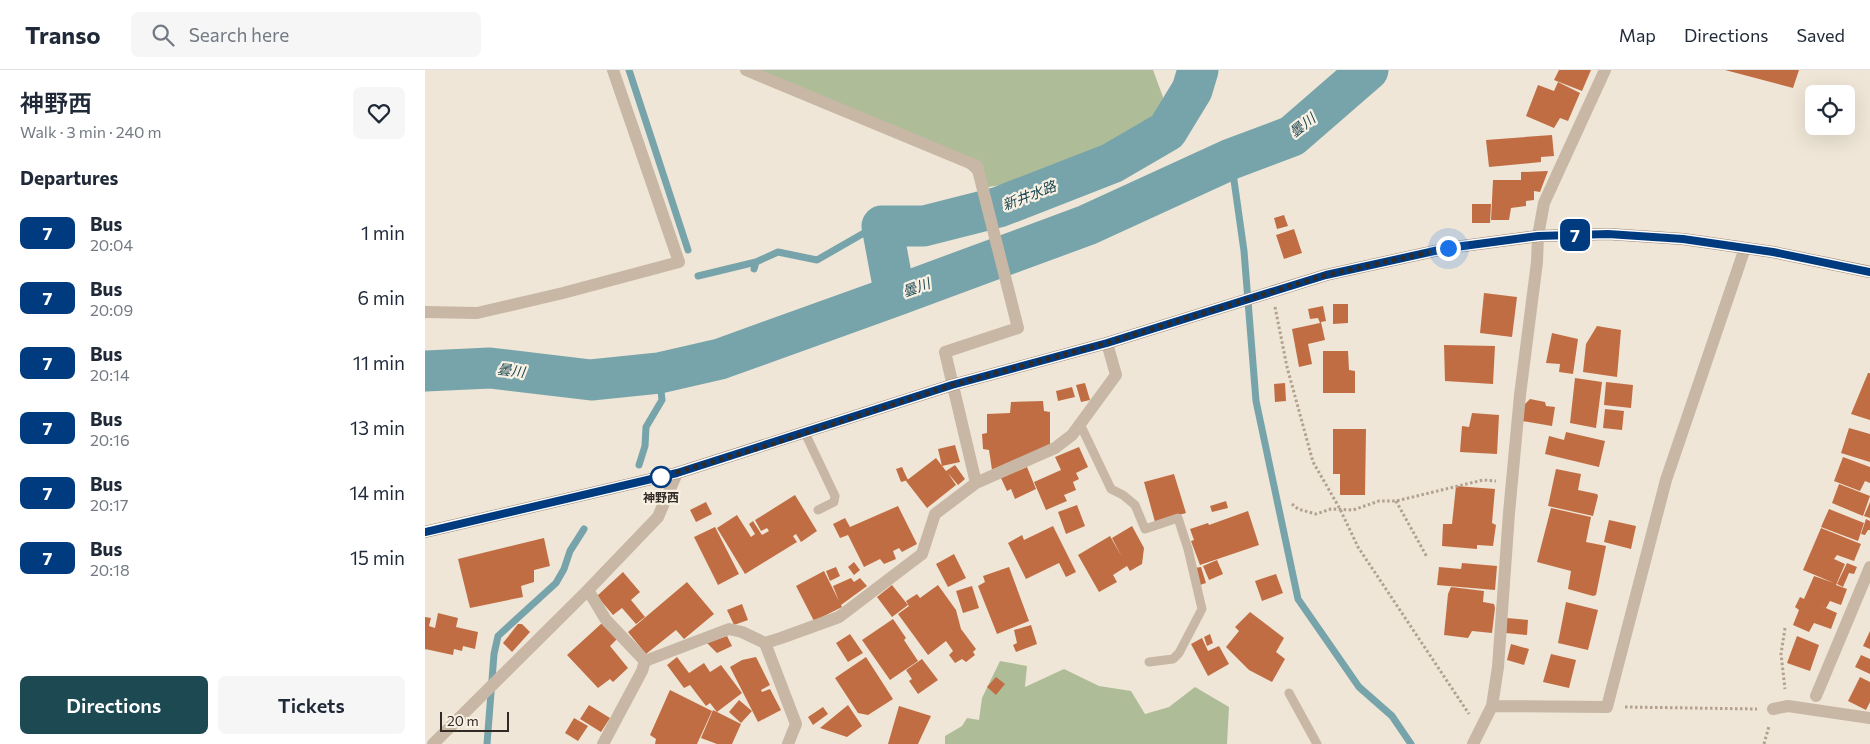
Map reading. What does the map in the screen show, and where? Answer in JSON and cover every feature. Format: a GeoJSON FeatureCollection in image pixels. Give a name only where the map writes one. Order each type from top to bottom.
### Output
{"type":"FeatureCollection","features":[{"type":"Feature","properties":{"kind":"main road"},"geometry":{"type":"LineString","coordinates":[[425,532],[677,473],[952,385],[1107,343],[1326,275],[1448,248],[1538,236],[1608,234],[1683,239],[1745,248],[1870,272]]}},
{"type":"Feature","properties":{"kind":"street"},"geometry":{"type":"LineString","coordinates":[[425,312],[477,313],[563,293],[679,262],[613,70]]}},
{"type":"Feature","properties":{"kind":"street"},"geometry":{"type":"LineString","coordinates":[[746,70],[977,166],[1018,328],[945,352],[976,483]]}},
{"type":"Feature","properties":{"kind":"street"},"geometry":{"type":"LineString","coordinates":[[1473,744],[1492,706],[1498,667],[1512,483],[1537,262],[1538,236],[1544,203],[1605,70]]}},
{"type":"Feature","properties":{"kind":"street"},"geometry":{"type":"LineString","coordinates":[[1492,706],[1607,707],[1666,480],[1745,248]]}},
{"type":"Feature","properties":{"kind":"street"},"geometry":{"type":"LineString","coordinates":[[645,661],[729,629],[742,632],[765,643],[839,617],[922,554],[935,514],[976,483],[1055,448],[1072,435],[1116,376],[1107,343]]}},
{"type":"Feature","properties":{"kind":"street"},"geometry":{"type":"LineString","coordinates":[[433,744],[587,590],[657,516],[677,473]]}},
{"type":"Feature","properties":{"kind":"street"},"geometry":{"type":"LineString","coordinates":[[1817,696],[1870,567]]}},
{"type":"Feature","properties":{"kind":"street"},"geometry":{"type":"LineString","coordinates":[[587,590],[606,620],[645,661]]}},
{"type":"Feature","properties":{"kind":"street"},"geometry":{"type":"LineString","coordinates":[[765,643],[796,724],[788,744]]}},
{"type":"Feature","properties":{"kind":"street"},"geometry":{"type":"LineString","coordinates":[[603,744],[642,671],[645,661]]}},
{"type":"Feature","properties":{"kind":"street"},"geometry":{"type":"LineString","coordinates":[[1773,709],[1788,706],[1870,718]]}},
{"type":"Feature","properties":{"kind":"lane"},"geometry":{"type":"LineString","coordinates":[[1080,424],[1111,489],[1123,495],[1135,505],[1145,529],[1178,518],[1188,549],[1202,609],[1179,653],[1173,659],[1149,662]]}},
{"type":"Feature","properties":{"kind":"lane"},"geometry":{"type":"LineString","coordinates":[[805,433],[835,496],[834,502],[818,510]]}},
{"type":"Feature","properties":{"kind":"lane"},"geometry":{"type":"LineString","coordinates":[[1289,693],[1317,744]]}},
{"type":"Feature","properties":{"kind":"path"},"geometry":{"type":"LineString","coordinates":[[1275,308],[1287,367],[1313,462],[1340,509],[1358,548],[1480,730]]}},
{"type":"Feature","properties":{"kind":"path"},"geometry":{"type":"LineString","coordinates":[[1292,504],[1298,509],[1317,514],[1331,509],[1353,510],[1379,501],[1396,501],[1483,480],[1512,483]]}},
{"type":"Feature","properties":{"kind":"path"},"geometry":{"type":"LineString","coordinates":[[1396,501],[1427,558]]}},
{"type":"Feature","properties":{"kind":"path"},"geometry":{"type":"LineString","coordinates":[[1785,628],[1781,654],[1788,706]]}},
{"type":"Feature","properties":{"kind":"path"},"geometry":{"type":"LineString","coordinates":[[1607,707],[1773,709],[1764,744]]}},
{"type":"Feature","properties":{"kind":"green space"},"geometry":{"type":"Polygon","coordinates":[[[760,70],[1153,70],[1163,97],[1161,120],[1119,151],[1077,165],[1040,183],[1014,183],[988,187],[966,167],[760,70]]]}},
{"type":"Feature","properties":{"kind":"green space"},"geometry":{"type":"Polygon","coordinates":[[[1000,661],[1027,666],[1025,687],[1064,669],[1099,686],[1131,691],[1145,714],[1169,707],[1195,687],[1229,707],[1227,744],[945,744],[945,736],[962,726],[967,718],[979,720],[982,698],[1000,661]]]}},
{"type":"Feature","properties":{"kind":"building"},"geometry":{"type":"Polygon","coordinates":[[[1559,70],[1591,70],[1582,91],[1554,80],[1559,70]]]}},
{"type":"Feature","properties":{"kind":"building"},"geometry":{"type":"Polygon","coordinates":[[[1725,70],[1799,70],[1793,88],[1725,70]]]}},
{"type":"Feature","properties":{"kind":"building"},"geometry":{"type":"Polygon","coordinates":[[[1558,82],[1580,93],[1568,121],[1560,118],[1554,128],[1526,116],[1538,85],[1554,91],[1558,82]]]}},
{"type":"Feature","properties":{"kind":"building"},"geometry":{"type":"Polygon","coordinates":[[[1552,135],[1554,156],[1541,157],[1541,162],[1489,167],[1486,140],[1552,135]]]}},
{"type":"Feature","properties":{"kind":"building"},"geometry":{"type":"Polygon","coordinates":[[[1548,171],[1540,192],[1534,191],[1534,200],[1526,201],[1526,206],[1511,208],[1509,220],[1491,220],[1493,180],[1521,180],[1521,172],[1548,171]]]}},
{"type":"Feature","properties":{"kind":"building"},"geometry":{"type":"Polygon","coordinates":[[[1472,204],[1491,204],[1490,223],[1472,223],[1472,204]]]}},
{"type":"Feature","properties":{"kind":"building"},"geometry":{"type":"Polygon","coordinates":[[[1284,215],[1288,226],[1277,229],[1274,218],[1284,215]]]}},
{"type":"Feature","properties":{"kind":"building"},"geometry":{"type":"Polygon","coordinates":[[[1294,229],[1302,253],[1284,259],[1276,235],[1294,229]]]}},
{"type":"Feature","properties":{"kind":"building"},"geometry":{"type":"Polygon","coordinates":[[[1484,293],[1517,297],[1512,337],[1480,333],[1484,293]]]}},
{"type":"Feature","properties":{"kind":"building"},"geometry":{"type":"Polygon","coordinates":[[[1333,304],[1348,304],[1348,323],[1333,324],[1333,304]]]}},
{"type":"Feature","properties":{"kind":"building"},"geometry":{"type":"Polygon","coordinates":[[[1323,306],[1326,321],[1321,322],[1325,340],[1308,344],[1312,364],[1299,367],[1292,329],[1320,323],[1318,318],[1310,319],[1308,309],[1323,306]]]}},
{"type":"Feature","properties":{"kind":"building"},"geometry":{"type":"Polygon","coordinates":[[[1597,326],[1621,330],[1617,377],[1583,372],[1586,344],[1597,326]]]}},
{"type":"Feature","properties":{"kind":"building"},"geometry":{"type":"Polygon","coordinates":[[[1552,333],[1578,339],[1573,374],[1559,372],[1560,364],[1546,363],[1552,333]]]}},
{"type":"Feature","properties":{"kind":"building"},"geometry":{"type":"Polygon","coordinates":[[[1444,345],[1495,346],[1493,384],[1445,381],[1444,345]]]}},
{"type":"Feature","properties":{"kind":"building"},"geometry":{"type":"Polygon","coordinates":[[[1323,351],[1348,351],[1349,370],[1355,371],[1355,393],[1323,393],[1323,351]]]}},
{"type":"Feature","properties":{"kind":"building"},"geometry":{"type":"Polygon","coordinates":[[[1868,373],[1870,373],[1870,420],[1851,414],[1868,373]]]}},
{"type":"Feature","properties":{"kind":"building"},"geometry":{"type":"Polygon","coordinates":[[[1575,378],[1602,382],[1596,428],[1570,423],[1575,378]]]}},
{"type":"Feature","properties":{"kind":"building"},"geometry":{"type":"Polygon","coordinates":[[[1606,382],[1633,385],[1631,408],[1604,405],[1606,382]]]}},
{"type":"Feature","properties":{"kind":"building"},"geometry":{"type":"Polygon","coordinates":[[[1085,383],[1090,400],[1081,402],[1076,385],[1085,383]]]}},
{"type":"Feature","properties":{"kind":"building"},"geometry":{"type":"Polygon","coordinates":[[[1285,383],[1286,401],[1275,402],[1274,384],[1285,383]]]}},
{"type":"Feature","properties":{"kind":"building"},"geometry":{"type":"Polygon","coordinates":[[[1072,387],[1075,397],[1058,401],[1056,391],[1072,387]]]}},
{"type":"Feature","properties":{"kind":"building"},"geometry":{"type":"Polygon","coordinates":[[[1530,399],[1545,402],[1546,406],[1555,407],[1552,426],[1522,421],[1524,405],[1530,399]]]}},
{"type":"Feature","properties":{"kind":"building"},"geometry":{"type":"Polygon","coordinates":[[[1043,401],[1044,411],[1050,412],[1050,445],[992,470],[989,450],[983,449],[982,434],[987,433],[987,414],[1010,413],[1011,402],[1043,401]]]}},
{"type":"Feature","properties":{"kind":"building"},"geometry":{"type":"Polygon","coordinates":[[[1605,409],[1624,411],[1622,430],[1603,428],[1605,409]]]}},
{"type":"Feature","properties":{"kind":"building"},"geometry":{"type":"Polygon","coordinates":[[[1472,413],[1499,415],[1497,454],[1460,452],[1462,426],[1469,427],[1472,413]]]}},
{"type":"Feature","properties":{"kind":"building"},"geometry":{"type":"Polygon","coordinates":[[[1849,428],[1870,434],[1870,462],[1841,453],[1849,428]]]}},
{"type":"Feature","properties":{"kind":"building"},"geometry":{"type":"Polygon","coordinates":[[[1333,429],[1366,429],[1365,495],[1340,495],[1340,474],[1333,474],[1333,429]]]}},
{"type":"Feature","properties":{"kind":"building"},"geometry":{"type":"Polygon","coordinates":[[[1566,432],[1605,441],[1599,467],[1545,454],[1549,436],[1564,440],[1566,432]]]}},
{"type":"Feature","properties":{"kind":"building"},"geometry":{"type":"Polygon","coordinates":[[[955,445],[960,462],[942,466],[938,449],[955,445]]]}},
{"type":"Feature","properties":{"kind":"building"},"geometry":{"type":"Polygon","coordinates":[[[1079,447],[1088,467],[1076,473],[1079,479],[1073,482],[1076,490],[1064,495],[1067,501],[1046,510],[1034,482],[1061,470],[1055,457],[1079,447]]]}},
{"type":"Feature","properties":{"kind":"building"},"geometry":{"type":"Polygon","coordinates":[[[1843,457],[1870,467],[1870,483],[1865,481],[1860,491],[1834,481],[1843,457]]]}},
{"type":"Feature","properties":{"kind":"building"},"geometry":{"type":"Polygon","coordinates":[[[936,458],[946,471],[955,465],[965,479],[958,485],[948,473],[956,485],[927,508],[906,481],[936,458]]]}},
{"type":"Feature","properties":{"kind":"building"},"geometry":{"type":"Polygon","coordinates":[[[902,467],[908,480],[901,482],[896,469],[902,467]]]}},
{"type":"Feature","properties":{"kind":"building"},"geometry":{"type":"Polygon","coordinates":[[[1027,467],[1036,489],[1015,499],[1011,489],[1007,491],[1001,478],[1027,467]]]}},
{"type":"Feature","properties":{"kind":"building"},"geometry":{"type":"Polygon","coordinates":[[[1556,469],[1581,474],[1578,490],[1597,494],[1593,516],[1548,506],[1556,469]]]}},
{"type":"Feature","properties":{"kind":"building"},"geometry":{"type":"Polygon","coordinates":[[[1174,474],[1186,513],[1155,522],[1144,482],[1174,474]]]}},
{"type":"Feature","properties":{"kind":"building"},"geometry":{"type":"Polygon","coordinates":[[[1839,484],[1870,496],[1863,516],[1832,503],[1839,484]]]}},
{"type":"Feature","properties":{"kind":"building"},"geometry":{"type":"Polygon","coordinates":[[[1456,486],[1495,489],[1492,523],[1496,525],[1493,546],[1477,545],[1477,549],[1442,546],[1443,524],[1452,524],[1456,486]]]}},
{"type":"Feature","properties":{"kind":"building"},"geometry":{"type":"Polygon","coordinates":[[[795,495],[817,531],[801,542],[796,534],[793,536],[797,542],[745,574],[717,528],[737,515],[751,537],[755,534],[749,524],[753,521],[762,535],[769,531],[767,528],[761,531],[755,520],[795,495]]]}},
{"type":"Feature","properties":{"kind":"building"},"geometry":{"type":"Polygon","coordinates":[[[1226,501],[1228,508],[1212,512],[1210,506],[1226,501]]]}},
{"type":"Feature","properties":{"kind":"building"},"geometry":{"type":"Polygon","coordinates":[[[706,502],[712,514],[696,522],[690,510],[706,502]]]}},
{"type":"Feature","properties":{"kind":"building"},"geometry":{"type":"Polygon","coordinates":[[[1870,502],[1870,518],[1864,516],[1870,502]]]}},
{"type":"Feature","properties":{"kind":"building"},"geometry":{"type":"Polygon","coordinates":[[[1077,505],[1085,526],[1066,534],[1058,512],[1077,505]]]}},
{"type":"Feature","properties":{"kind":"building"},"geometry":{"type":"Polygon","coordinates":[[[898,506],[917,544],[902,552],[899,548],[893,551],[896,559],[884,564],[880,559],[864,567],[848,535],[840,538],[833,524],[845,518],[850,527],[898,506]]]}},
{"type":"Feature","properties":{"kind":"building"},"geometry":{"type":"Polygon","coordinates":[[[1551,508],[1591,517],[1586,542],[1606,546],[1596,595],[1593,596],[1568,589],[1571,571],[1537,562],[1551,508]]]}},
{"type":"Feature","properties":{"kind":"building"},"geometry":{"type":"Polygon","coordinates":[[[1829,509],[1864,523],[1858,541],[1821,527],[1829,509]]]}},
{"type":"Feature","properties":{"kind":"building"},"geometry":{"type":"Polygon","coordinates":[[[1248,511],[1259,545],[1200,565],[1191,541],[1194,540],[1190,529],[1208,523],[1209,525],[1248,511]]]}},
{"type":"Feature","properties":{"kind":"building"},"geometry":{"type":"Polygon","coordinates":[[[1866,519],[1870,521],[1870,530],[1865,535],[1861,534],[1866,519]]]}},
{"type":"Feature","properties":{"kind":"building"},"geometry":{"type":"Polygon","coordinates":[[[1609,520],[1636,526],[1631,549],[1604,542],[1609,520]]]}},
{"type":"Feature","properties":{"kind":"building"},"geometry":{"type":"Polygon","coordinates":[[[1053,526],[1076,572],[1066,577],[1059,563],[1026,579],[1008,543],[1022,535],[1024,540],[1053,526]]]}},
{"type":"Feature","properties":{"kind":"building"},"geometry":{"type":"Polygon","coordinates":[[[1132,526],[1144,548],[1142,564],[1130,571],[1127,566],[1113,575],[1117,582],[1099,592],[1078,555],[1110,536],[1122,557],[1112,538],[1132,526]]]}},
{"type":"Feature","properties":{"kind":"building"},"geometry":{"type":"Polygon","coordinates":[[[715,527],[739,574],[718,585],[694,537],[715,527]]]}},
{"type":"Feature","properties":{"kind":"building"},"geometry":{"type":"Polygon","coordinates":[[[1821,528],[1861,544],[1854,561],[1837,555],[1834,559],[1845,564],[1836,585],[1847,589],[1841,605],[1830,601],[1826,608],[1819,605],[1837,613],[1831,629],[1814,623],[1809,632],[1793,625],[1799,610],[1795,607],[1800,597],[1804,599],[1814,576],[1834,583],[1803,570],[1821,528]]]}},
{"type":"Feature","properties":{"kind":"building"},"geometry":{"type":"Polygon","coordinates":[[[544,538],[550,566],[534,570],[534,582],[521,586],[523,597],[470,608],[458,559],[544,538]]]}},
{"type":"Feature","properties":{"kind":"building"},"geometry":{"type":"Polygon","coordinates":[[[954,554],[966,578],[948,587],[936,564],[954,554]]]}},
{"type":"Feature","properties":{"kind":"building"},"geometry":{"type":"Polygon","coordinates":[[[1217,560],[1223,574],[1209,580],[1203,566],[1217,560]]]}},
{"type":"Feature","properties":{"kind":"building"},"geometry":{"type":"Polygon","coordinates":[[[854,562],[860,570],[854,575],[848,567],[854,562]]]}},
{"type":"Feature","properties":{"kind":"building"},"geometry":{"type":"Polygon","coordinates":[[[1462,563],[1497,566],[1495,590],[1437,585],[1439,567],[1461,569],[1462,563]]]}},
{"type":"Feature","properties":{"kind":"building"},"geometry":{"type":"Polygon","coordinates":[[[1847,563],[1857,567],[1854,574],[1849,573],[1843,587],[1837,584],[1847,563]]]}},
{"type":"Feature","properties":{"kind":"building"},"geometry":{"type":"Polygon","coordinates":[[[836,567],[840,576],[830,581],[826,571],[836,567]]]}},
{"type":"Feature","properties":{"kind":"building"},"geometry":{"type":"Polygon","coordinates":[[[1009,567],[1029,621],[997,634],[978,586],[985,582],[983,576],[1009,567]]]}},
{"type":"Feature","properties":{"kind":"building"},"geometry":{"type":"Polygon","coordinates":[[[1201,567],[1206,583],[1200,585],[1195,568],[1201,567]]]}},
{"type":"Feature","properties":{"kind":"building"},"geometry":{"type":"Polygon","coordinates":[[[824,571],[839,601],[833,586],[851,578],[854,582],[860,578],[867,586],[841,605],[842,607],[814,621],[796,586],[824,571]]]}},
{"type":"Feature","properties":{"kind":"building"},"geometry":{"type":"Polygon","coordinates":[[[623,572],[640,592],[631,600],[645,617],[636,624],[622,608],[613,615],[597,596],[623,572]]]}},
{"type":"Feature","properties":{"kind":"building"},"geometry":{"type":"Polygon","coordinates":[[[1276,574],[1283,593],[1262,601],[1255,581],[1276,574]]]}},
{"type":"Feature","properties":{"kind":"building"},"geometry":{"type":"Polygon","coordinates":[[[687,582],[714,614],[684,639],[676,630],[646,654],[628,632],[687,582]]]}},
{"type":"Feature","properties":{"kind":"building"},"geometry":{"type":"Polygon","coordinates":[[[892,585],[908,605],[892,617],[877,597],[892,585]]]}},
{"type":"Feature","properties":{"kind":"building"},"geometry":{"type":"Polygon","coordinates":[[[938,585],[956,610],[961,629],[976,649],[973,652],[975,655],[966,662],[962,659],[955,663],[949,655],[953,651],[946,641],[928,655],[898,614],[909,606],[906,601],[917,594],[920,598],[938,585]]]}},
{"type":"Feature","properties":{"kind":"building"},"geometry":{"type":"Polygon","coordinates":[[[972,586],[979,608],[963,613],[956,591],[972,586]]]}},
{"type":"Feature","properties":{"kind":"building"},"geometry":{"type":"Polygon","coordinates":[[[1451,587],[1484,591],[1483,602],[1494,604],[1495,608],[1492,633],[1472,631],[1468,638],[1444,635],[1448,594],[1451,587]]]}},
{"type":"Feature","properties":{"kind":"building"},"geometry":{"type":"Polygon","coordinates":[[[1566,602],[1598,610],[1588,650],[1558,643],[1566,602]]]}},
{"type":"Feature","properties":{"kind":"building"},"geometry":{"type":"Polygon","coordinates":[[[742,604],[748,620],[734,625],[727,610],[742,604]]]}},
{"type":"Feature","properties":{"kind":"building"},"geometry":{"type":"Polygon","coordinates":[[[1250,612],[1284,638],[1276,652],[1285,659],[1272,682],[1249,670],[1226,647],[1239,631],[1235,627],[1250,612]]]}},
{"type":"Feature","properties":{"kind":"building"},"geometry":{"type":"Polygon","coordinates":[[[438,613],[458,618],[456,627],[478,632],[475,649],[463,646],[462,651],[454,649],[453,655],[425,649],[425,617],[431,618],[429,626],[435,628],[438,613]]]}},
{"type":"Feature","properties":{"kind":"building"},"geometry":{"type":"Polygon","coordinates":[[[1507,618],[1528,620],[1527,635],[1506,633],[1507,618]]]}},
{"type":"Feature","properties":{"kind":"building"},"geometry":{"type":"Polygon","coordinates":[[[893,619],[918,661],[890,680],[862,640],[893,619]]]}},
{"type":"Feature","properties":{"kind":"building"},"geometry":{"type":"Polygon","coordinates":[[[518,624],[522,624],[530,632],[512,652],[503,643],[518,624]]]}},
{"type":"Feature","properties":{"kind":"building"},"geometry":{"type":"Polygon","coordinates":[[[601,624],[604,624],[617,639],[610,646],[628,668],[613,682],[610,679],[598,688],[567,655],[601,624]]]}},
{"type":"Feature","properties":{"kind":"building"},"geometry":{"type":"Polygon","coordinates":[[[1031,625],[1037,644],[1016,652],[1013,645],[1017,643],[1014,630],[1031,625]]]}},
{"type":"Feature","properties":{"kind":"building"},"geometry":{"type":"Polygon","coordinates":[[[1870,631],[1870,649],[1863,646],[1870,631]]]}},
{"type":"Feature","properties":{"kind":"building"},"geometry":{"type":"Polygon","coordinates":[[[850,634],[863,653],[848,662],[836,643],[850,634]]]}},
{"type":"Feature","properties":{"kind":"building"},"geometry":{"type":"Polygon","coordinates":[[[1210,634],[1213,643],[1207,646],[1204,637],[1210,634]]]}},
{"type":"Feature","properties":{"kind":"building"},"geometry":{"type":"Polygon","coordinates":[[[727,636],[732,646],[717,653],[707,643],[727,636]]]}},
{"type":"Feature","properties":{"kind":"building"},"geometry":{"type":"Polygon","coordinates":[[[1797,636],[1819,645],[1810,671],[1787,663],[1797,636]]]}},
{"type":"Feature","properties":{"kind":"building"},"geometry":{"type":"Polygon","coordinates":[[[1202,638],[1208,651],[1219,646],[1229,664],[1208,676],[1191,644],[1202,638]]]}},
{"type":"Feature","properties":{"kind":"building"},"geometry":{"type":"Polygon","coordinates":[[[1511,644],[1529,649],[1524,665],[1507,660],[1511,644]]]}},
{"type":"Feature","properties":{"kind":"building"},"geometry":{"type":"Polygon","coordinates":[[[1551,654],[1576,660],[1569,688],[1543,682],[1551,654]]]}},
{"type":"Feature","properties":{"kind":"building"},"geometry":{"type":"Polygon","coordinates":[[[1861,655],[1870,659],[1870,674],[1855,667],[1861,655]]]}},
{"type":"Feature","properties":{"kind":"building"},"geometry":{"type":"Polygon","coordinates":[[[677,657],[689,673],[704,663],[710,672],[721,665],[742,693],[717,712],[710,703],[706,706],[690,685],[684,688],[667,665],[677,657]]]}},
{"type":"Feature","properties":{"kind":"building"},"geometry":{"type":"Polygon","coordinates":[[[756,657],[770,685],[761,690],[762,692],[770,689],[781,710],[758,722],[730,667],[742,660],[756,657]]]}},
{"type":"Feature","properties":{"kind":"building"},"geometry":{"type":"Polygon","coordinates":[[[866,657],[893,699],[868,715],[858,713],[835,678],[866,657]]]}},
{"type":"Feature","properties":{"kind":"building"},"geometry":{"type":"Polygon","coordinates":[[[922,659],[938,680],[918,694],[909,681],[912,679],[906,670],[922,659]]]}},
{"type":"Feature","properties":{"kind":"building"},"geometry":{"type":"Polygon","coordinates":[[[996,677],[1005,684],[996,695],[987,687],[996,677]]]}},
{"type":"Feature","properties":{"kind":"building"},"geometry":{"type":"Polygon","coordinates":[[[1860,677],[1870,682],[1870,702],[1866,710],[1848,701],[1860,677]]]}},
{"type":"Feature","properties":{"kind":"building"},"geometry":{"type":"Polygon","coordinates":[[[670,690],[712,711],[697,744],[655,744],[656,739],[650,735],[670,690]]]}},
{"type":"Feature","properties":{"kind":"building"},"geometry":{"type":"Polygon","coordinates":[[[739,700],[752,711],[741,723],[729,712],[739,700]]]}},
{"type":"Feature","properties":{"kind":"building"},"geometry":{"type":"Polygon","coordinates":[[[589,705],[610,718],[601,732],[580,719],[589,705]]]}},
{"type":"Feature","properties":{"kind":"building"},"geometry":{"type":"Polygon","coordinates":[[[848,705],[862,726],[847,737],[820,728],[848,705]]]}},
{"type":"Feature","properties":{"kind":"building"},"geometry":{"type":"Polygon","coordinates":[[[899,706],[931,716],[918,744],[888,744],[899,706]]]}},
{"type":"Feature","properties":{"kind":"building"},"geometry":{"type":"Polygon","coordinates":[[[823,707],[828,714],[813,725],[808,717],[823,707]]]}},
{"type":"Feature","properties":{"kind":"building"},"geometry":{"type":"Polygon","coordinates":[[[713,710],[741,724],[732,744],[717,744],[701,738],[713,710]]]}},
{"type":"Feature","properties":{"kind":"building"},"geometry":{"type":"Polygon","coordinates":[[[574,718],[588,726],[578,741],[565,733],[574,718]]]}},
{"type":"Feature","properties":{"kind":"waterway"},"geometry":{"type":"LineString","coordinates":[[629,70],[688,250]]}},
{"type":"Feature","properties":{"kind":"waterway","name":"新井水路"},"geometry":{"type":"LineString","coordinates":[[895,296],[882,226],[924,226],[999,207],[1112,163],[1167,131],[1192,90],[1198,70]]}},
{"type":"Feature","properties":{"kind":"waterway","name":"曇川"},"geometry":{"type":"LineString","coordinates":[[425,371],[490,368],[591,380],[659,373],[720,359],[1087,225],[1231,159],[1292,136],[1368,70]]}},
{"type":"Feature","properties":{"kind":"waterway"},"geometry":{"type":"LineString","coordinates":[[1231,159],[1244,251],[1256,401],[1298,599],[1359,687],[1392,716],[1411,744]]}},
{"type":"Feature","properties":{"kind":"waterway"},"geometry":{"type":"LineString","coordinates":[[754,269],[756,262],[778,252],[817,260],[864,233],[882,226]]}},
{"type":"Feature","properties":{"kind":"waterway"},"geometry":{"type":"LineString","coordinates":[[698,276],[756,262]]}},
{"type":"Feature","properties":{"kind":"waterway"},"geometry":{"type":"LineString","coordinates":[[639,465],[645,446],[646,427],[662,400],[659,373]]}},
{"type":"Feature","properties":{"kind":"waterway"},"geometry":{"type":"LineString","coordinates":[[487,744],[494,654],[498,636],[556,583],[564,569],[570,551],[584,529]]}},
{"type":"Feature","properties":{"kind":"bus line","name":"7"},"geometry":{"type":"LineString","coordinates":[[425,532],[677,473],[952,385],[1107,343],[1326,275],[1448,248],[1538,236],[1608,234],[1683,239],[1773,252],[1870,272]]}},
{"type":"Feature","properties":{"kind":"place","name":"神野西"},"geometry":{"type":"Point","coordinates":[661,477]}},
{"type":"Feature","properties":{"kind":"route"},"geometry":{"type":"LineString","coordinates":[[661,477],[769,445],[952,385],[1107,343],[1326,275],[1448,248]]}}]}
